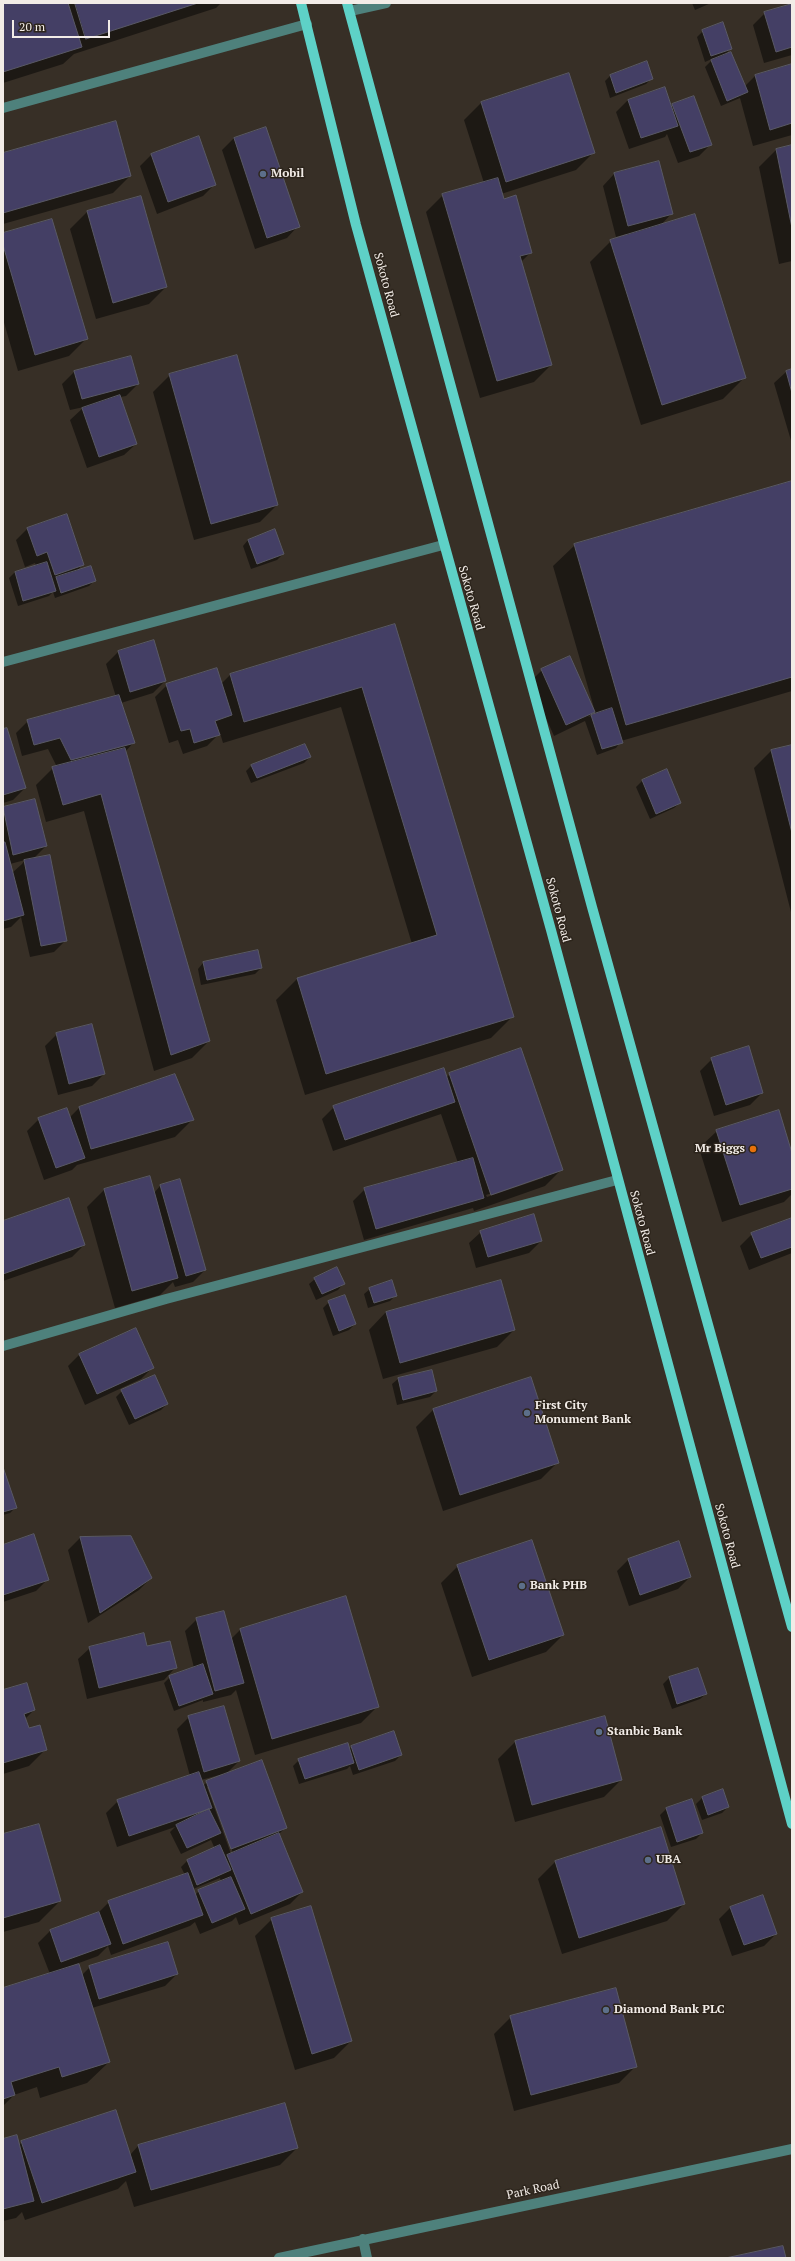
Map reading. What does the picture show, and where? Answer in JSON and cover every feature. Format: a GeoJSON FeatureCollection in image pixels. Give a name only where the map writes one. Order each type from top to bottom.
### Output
{"type":"FeatureCollection","features":[{"type":"Feature","properties":{"kind":"main road","name":"Sokoto Road"},"geometry":{"type":"LineString","coordinates":[[301,3],[356,225],[443,545],[551,930],[617,1180],[792,1824]]}},
{"type":"Feature","properties":{"kind":"main road"},"geometry":{"type":"LineString","coordinates":[[349,7],[592,907],[792,1627]]}},
{"type":"Feature","properties":{"kind":"street"},"geometry":{"type":"LineString","coordinates":[[349,7],[386,3]]}},
{"type":"Feature","properties":{"kind":"street"},"geometry":{"type":"LineString","coordinates":[[3,108],[307,24]]}},
{"type":"Feature","properties":{"kind":"street"},"geometry":{"type":"LineString","coordinates":[[3,662],[443,545]]}},
{"type":"Feature","properties":{"kind":"street"},"geometry":{"type":"LineString","coordinates":[[3,1346],[166,1299],[617,1180]]}},
{"type":"Feature","properties":{"kind":"street","name":"Park Road"},"geometry":{"type":"LineString","coordinates":[[279,2258],[792,2149]]}},
{"type":"Feature","properties":{"kind":"street"},"geometry":{"type":"LineString","coordinates":[[363,2239],[367,2258]]}},
{"type":"Feature","properties":{"kind":"building"},"geometry":{"type":"Polygon","coordinates":[[[3,3],[68,3],[82,47],[3,72],[3,3]]]}},
{"type":"Feature","properties":{"kind":"building"},"geometry":{"type":"Polygon","coordinates":[[[75,3],[198,3],[86,39],[75,3]]]}},
{"type":"Feature","properties":{"kind":"building"},"geometry":{"type":"Polygon","coordinates":[[[792,4],[792,47],[776,52],[764,12],[792,4]]]}},
{"type":"Feature","properties":{"kind":"building"},"geometry":{"type":"Polygon","coordinates":[[[723,22],[732,49],[711,56],[702,30],[723,22]]]}},
{"type":"Feature","properties":{"kind":"building"},"geometry":{"type":"Polygon","coordinates":[[[731,52],[748,92],[727,101],[711,60],[731,52]]]}},
{"type":"Feature","properties":{"kind":"building"},"geometry":{"type":"Polygon","coordinates":[[[647,61],[653,79],[616,93],[610,75],[647,61]]]}},
{"type":"Feature","properties":{"kind":"building"},"geometry":{"type":"Polygon","coordinates":[[[792,64],[792,123],[770,130],[755,75],[792,64]]]}},
{"type":"Feature","properties":{"kind":"building"},"geometry":{"type":"Polygon","coordinates":[[[569,73],[595,153],[506,182],[481,102],[569,73]]]}},
{"type":"Feature","properties":{"kind":"building"},"geometry":{"type":"Polygon","coordinates":[[[665,87],[678,126],[641,138],[628,100],[665,87]]]}},
{"type":"Feature","properties":{"kind":"building"},"geometry":{"type":"Polygon","coordinates":[[[694,96],[712,145],[690,152],[672,104],[694,96]]]}},
{"type":"Feature","properties":{"kind":"building"},"geometry":{"type":"Polygon","coordinates":[[[116,121],[131,176],[3,213],[3,153],[116,121]]]}},
{"type":"Feature","properties":{"kind":"building"},"geometry":{"type":"Polygon","coordinates":[[[266,127],[300,227],[267,238],[234,138],[266,127]]]}},
{"type":"Feature","properties":{"kind":"building"},"geometry":{"type":"Polygon","coordinates":[[[199,136],[216,185],[168,202],[151,154],[199,136]]]}},
{"type":"Feature","properties":{"kind":"building"},"geometry":{"type":"Polygon","coordinates":[[[792,145],[792,228],[776,149],[792,145]]]}},
{"type":"Feature","properties":{"kind":"building"},"geometry":{"type":"Polygon","coordinates":[[[659,161],[673,214],[628,226],[614,173],[659,161]]]}},
{"type":"Feature","properties":{"kind":"building"},"geometry":{"type":"Polygon","coordinates":[[[498,178],[504,199],[516,195],[532,253],[520,256],[552,365],[497,381],[442,194],[498,178]]]}},
{"type":"Feature","properties":{"kind":"building"},"geometry":{"type":"Polygon","coordinates":[[[141,196],[167,287],[113,303],[87,211],[141,196]]]}},
{"type":"Feature","properties":{"kind":"building"},"geometry":{"type":"Polygon","coordinates":[[[695,214],[746,378],[662,405],[610,240],[695,214]]]}},
{"type":"Feature","properties":{"kind":"building"},"geometry":{"type":"Polygon","coordinates":[[[52,219],[88,339],[35,355],[3,245],[3,233],[52,219]]]}},
{"type":"Feature","properties":{"kind":"building"},"geometry":{"type":"Polygon","coordinates":[[[237,355],[278,505],[211,524],[169,374],[237,355]]]}},
{"type":"Feature","properties":{"kind":"building"},"geometry":{"type":"Polygon","coordinates":[[[131,356],[139,384],[82,399],[74,371],[131,356]]]}},
{"type":"Feature","properties":{"kind":"building"},"geometry":{"type":"Polygon","coordinates":[[[792,369],[792,393],[786,371],[792,369]]]}},
{"type":"Feature","properties":{"kind":"building"},"geometry":{"type":"Polygon","coordinates":[[[120,395],[137,444],[99,457],[82,408],[120,395]]]}},
{"type":"Feature","properties":{"kind":"building"},"geometry":{"type":"Polygon","coordinates":[[[792,481],[792,677],[626,725],[574,544],[792,481]]]}},
{"type":"Feature","properties":{"kind":"building"},"geometry":{"type":"Polygon","coordinates":[[[67,514],[84,565],[55,575],[47,552],[37,556],[27,528],[67,514]]]}},
{"type":"Feature","properties":{"kind":"building"},"geometry":{"type":"Polygon","coordinates":[[[275,529],[284,554],[257,564],[248,540],[275,529]]]}},
{"type":"Feature","properties":{"kind":"building"},"geometry":{"type":"Polygon","coordinates":[[[47,562],[56,591],[23,601],[15,572],[47,562]]]}},
{"type":"Feature","properties":{"kind":"building"},"geometry":{"type":"Polygon","coordinates":[[[91,566],[96,581],[61,593],[56,577],[91,566]]]}},
{"type":"Feature","properties":{"kind":"building"},"geometry":{"type":"Polygon","coordinates":[[[395,624],[514,1017],[326,1074],[297,978],[437,935],[362,687],[244,722],[230,674],[395,624]]]}},
{"type":"Feature","properties":{"kind":"building"},"geometry":{"type":"Polygon","coordinates":[[[154,640],[166,681],[130,692],[118,651],[154,640]]]}},
{"type":"Feature","properties":{"kind":"building"},"geometry":{"type":"Polygon","coordinates":[[[570,656],[595,712],[566,725],[541,669],[570,656]]]}},
{"type":"Feature","properties":{"kind":"building"},"geometry":{"type":"Polygon","coordinates":[[[217,668],[232,715],[215,721],[220,735],[194,743],[190,729],[181,731],[166,684],[217,668]]]}},
{"type":"Feature","properties":{"kind":"building"},"geometry":{"type":"Polygon","coordinates":[[[119,695],[135,743],[71,760],[60,738],[34,745],[27,720],[119,695]]]}},
{"type":"Feature","properties":{"kind":"building"},"geometry":{"type":"Polygon","coordinates":[[[612,708],[623,743],[602,749],[591,715],[612,708]]]}},
{"type":"Feature","properties":{"kind":"building"},"geometry":{"type":"Polygon","coordinates":[[[7,728],[26,788],[3,795],[3,729],[7,728]]]}},
{"type":"Feature","properties":{"kind":"building"},"geometry":{"type":"Polygon","coordinates":[[[305,744],[311,757],[257,778],[251,765],[305,744]]]}},
{"type":"Feature","properties":{"kind":"building"},"geometry":{"type":"Polygon","coordinates":[[[792,745],[792,833],[771,750],[792,745]]]}},
{"type":"Feature","properties":{"kind":"building"},"geometry":{"type":"Polygon","coordinates":[[[125,748],[210,1041],[171,1055],[101,794],[63,805],[52,767],[125,748]]]}},
{"type":"Feature","properties":{"kind":"building"},"geometry":{"type":"Polygon","coordinates":[[[667,769],[681,803],[656,814],[642,780],[667,769]]]}},
{"type":"Feature","properties":{"kind":"building"},"geometry":{"type":"Polygon","coordinates":[[[35,799],[47,846],[13,855],[3,807],[35,799]]]}},
{"type":"Feature","properties":{"kind":"building"},"geometry":{"type":"Polygon","coordinates":[[[3,842],[5,842],[24,915],[3,921],[3,842]]]}},
{"type":"Feature","properties":{"kind":"building"},"geometry":{"type":"Polygon","coordinates":[[[50,855],[67,941],[41,946],[24,860],[50,855]]]}},
{"type":"Feature","properties":{"kind":"building"},"geometry":{"type":"Polygon","coordinates":[[[258,950],[262,968],[207,980],[203,962],[258,950]]]}},
{"type":"Feature","properties":{"kind":"building"},"geometry":{"type":"Polygon","coordinates":[[[92,1024],[105,1074],[69,1084],[56,1033],[92,1024]]]}},
{"type":"Feature","properties":{"kind":"building"},"geometry":{"type":"Polygon","coordinates":[[[749,1046],[763,1093],[726,1105],[711,1058],[749,1046]]]}},
{"type":"Feature","properties":{"kind":"building"},"geometry":{"type":"Polygon","coordinates":[[[521,1048],[563,1170],[491,1195],[449,1073],[521,1048]]]}},
{"type":"Feature","properties":{"kind":"building"},"geometry":{"type":"Polygon","coordinates":[[[444,1068],[455,1102],[345,1140],[333,1106],[444,1068]]]}},
{"type":"Feature","properties":{"kind":"building"},"geometry":{"type":"Polygon","coordinates":[[[175,1074],[194,1120],[91,1149],[79,1107],[175,1074]]]}},
{"type":"Feature","properties":{"kind":"building"},"geometry":{"type":"Polygon","coordinates":[[[67,1108],[85,1158],[56,1168],[38,1118],[67,1108]]]}},
{"type":"Feature","properties":{"kind":"building"},"geometry":{"type":"Polygon","coordinates":[[[779,1110],[792,1153],[792,1189],[740,1205],[716,1130],[779,1110]]]}},
{"type":"Feature","properties":{"kind":"building"},"geometry":{"type":"Polygon","coordinates":[[[473,1158],[484,1198],[376,1229],[364,1188],[473,1158]]]}},
{"type":"Feature","properties":{"kind":"building"},"geometry":{"type":"Polygon","coordinates":[[[150,1176],[178,1278],[132,1291],[104,1189],[150,1176]]]}},
{"type":"Feature","properties":{"kind":"building"},"geometry":{"type":"Polygon","coordinates":[[[180,1179],[206,1270],[186,1276],[160,1185],[180,1179]]]}},
{"type":"Feature","properties":{"kind":"building"},"geometry":{"type":"Polygon","coordinates":[[[69,1198],[85,1245],[3,1274],[3,1221],[69,1198]]]}},
{"type":"Feature","properties":{"kind":"building"},"geometry":{"type":"Polygon","coordinates":[[[534,1214],[542,1241],[488,1257],[480,1231],[534,1214]]]}},
{"type":"Feature","properties":{"kind":"building"},"geometry":{"type":"Polygon","coordinates":[[[792,1218],[792,1247],[761,1258],[751,1233],[792,1218]]]}},
{"type":"Feature","properties":{"kind":"building"},"geometry":{"type":"Polygon","coordinates":[[[337,1267],[345,1284],[322,1294],[314,1278],[337,1267]]]}},
{"type":"Feature","properties":{"kind":"building"},"geometry":{"type":"Polygon","coordinates":[[[392,1280],[397,1296],[374,1303],[369,1288],[392,1280]]]}},
{"type":"Feature","properties":{"kind":"building"},"geometry":{"type":"Polygon","coordinates":[[[501,1280],[515,1330],[400,1363],[386,1312],[501,1280]]]}},
{"type":"Feature","properties":{"kind":"building"},"geometry":{"type":"Polygon","coordinates":[[[345,1295],[356,1324],[339,1331],[328,1301],[345,1295]]]}},
{"type":"Feature","properties":{"kind":"building"},"geometry":{"type":"Polygon","coordinates":[[[136,1328],[154,1368],[97,1394],[79,1354],[136,1328]]]}},
{"type":"Feature","properties":{"kind":"building"},"geometry":{"type":"Polygon","coordinates":[[[432,1370],[437,1391],[403,1400],[398,1378],[432,1370]]]}},
{"type":"Feature","properties":{"kind":"building"},"geometry":{"type":"Polygon","coordinates":[[[155,1375],[168,1404],[135,1419],[121,1390],[155,1375]]]}},
{"type":"Feature","properties":{"kind":"building"},"geometry":{"type":"Polygon","coordinates":[[[531,1377],[559,1463],[460,1495],[433,1409],[531,1377]]]}},
{"type":"Feature","properties":{"kind":"building"},"geometry":{"type":"Polygon","coordinates":[[[3,1467],[17,1508],[3,1512],[3,1467]]]}},
{"type":"Feature","properties":{"kind":"building"},"geometry":{"type":"Polygon","coordinates":[[[34,1534],[49,1580],[3,1595],[3,1545],[34,1534]]]}},
{"type":"Feature","properties":{"kind":"building"},"geometry":{"type":"Polygon","coordinates":[[[131,1536],[152,1578],[100,1613],[80,1537],[131,1536]]]}},
{"type":"Feature","properties":{"kind":"building"},"geometry":{"type":"Polygon","coordinates":[[[532,1540],[564,1635],[489,1660],[457,1565],[532,1540]]]}},
{"type":"Feature","properties":{"kind":"building"},"geometry":{"type":"Polygon","coordinates":[[[679,1541],[691,1577],[640,1595],[628,1559],[679,1541]]]}},
{"type":"Feature","properties":{"kind":"building"},"geometry":{"type":"Polygon","coordinates":[[[346,1596],[379,1707],[272,1739],[240,1629],[346,1596]]]}},
{"type":"Feature","properties":{"kind":"building"},"geometry":{"type":"Polygon","coordinates":[[[224,1611],[244,1683],[215,1691],[196,1618],[224,1611]]]}},
{"type":"Feature","properties":{"kind":"building"},"geometry":{"type":"Polygon","coordinates":[[[144,1633],[147,1646],[170,1641],[177,1668],[99,1688],[89,1647],[144,1633]]]}},
{"type":"Feature","properties":{"kind":"building"},"geometry":{"type":"Polygon","coordinates":[[[203,1664],[213,1694],[179,1706],[169,1676],[203,1664]]]}},
{"type":"Feature","properties":{"kind":"building"},"geometry":{"type":"Polygon","coordinates":[[[698,1668],[707,1694],[677,1704],[669,1677],[698,1668]]]}},
{"type":"Feature","properties":{"kind":"building"},"geometry":{"type":"Polygon","coordinates":[[[27,1683],[35,1710],[24,1714],[29,1728],[40,1725],[47,1750],[3,1763],[3,1690],[27,1683]]]}},
{"type":"Feature","properties":{"kind":"building"},"geometry":{"type":"Polygon","coordinates":[[[224,1706],[240,1761],[204,1772],[188,1716],[224,1706]]]}},
{"type":"Feature","properties":{"kind":"building"},"geometry":{"type":"Polygon","coordinates":[[[605,1716],[622,1780],[532,1805],[515,1741],[605,1716]]]}},
{"type":"Feature","properties":{"kind":"building"},"geometry":{"type":"Polygon","coordinates":[[[394,1731],[402,1755],[359,1770],[351,1746],[394,1731]]]}},
{"type":"Feature","properties":{"kind":"building"},"geometry":{"type":"Polygon","coordinates":[[[348,1743],[354,1763],[305,1779],[298,1759],[348,1743]]]}},
{"type":"Feature","properties":{"kind":"building"},"geometry":{"type":"Polygon","coordinates":[[[262,1760],[287,1828],[231,1849],[206,1781],[262,1760]]]}},
{"type":"Feature","properties":{"kind":"building"},"geometry":{"type":"Polygon","coordinates":[[[199,1772],[212,1808],[129,1836],[117,1800],[199,1772]]]}},
{"type":"Feature","properties":{"kind":"building"},"geometry":{"type":"Polygon","coordinates":[[[723,1789],[729,1807],[708,1815],[702,1797],[723,1789]]]}},
{"type":"Feature","properties":{"kind":"building"},"geometry":{"type":"Polygon","coordinates":[[[692,1799],[703,1833],[677,1842],[666,1808],[692,1799]]]}},
{"type":"Feature","properties":{"kind":"building"},"geometry":{"type":"Polygon","coordinates":[[[209,1809],[221,1833],[187,1848],[176,1825],[209,1809]]]}},
{"type":"Feature","properties":{"kind":"building"},"geometry":{"type":"Polygon","coordinates":[[[39,1824],[61,1901],[3,1918],[3,1834],[39,1824]]]}},
{"type":"Feature","properties":{"kind":"building"},"geometry":{"type":"Polygon","coordinates":[[[661,1827],[685,1904],[579,1938],[555,1861],[661,1827]]]}},
{"type":"Feature","properties":{"kind":"building"},"geometry":{"type":"Polygon","coordinates":[[[279,1833],[303,1892],[251,1914],[227,1855],[279,1833]]]}},
{"type":"Feature","properties":{"kind":"building"},"geometry":{"type":"Polygon","coordinates":[[[220,1845],[231,1870],[197,1885],[187,1860],[220,1845]]]}},
{"type":"Feature","properties":{"kind":"building"},"geometry":{"type":"Polygon","coordinates":[[[188,1873],[203,1915],[123,1944],[108,1901],[188,1873]]]}},
{"type":"Feature","properties":{"kind":"building"},"geometry":{"type":"Polygon","coordinates":[[[231,1877],[245,1909],[212,1923],[198,1890],[231,1877]]]}},
{"type":"Feature","properties":{"kind":"building"},"geometry":{"type":"Polygon","coordinates":[[[763,1895],[777,1934],[744,1945],[730,1907],[763,1895]]]}},
{"type":"Feature","properties":{"kind":"building"},"geometry":{"type":"Polygon","coordinates":[[[311,1906],[352,2041],[312,2054],[271,1918],[311,1906]]]}},
{"type":"Feature","properties":{"kind":"building"},"geometry":{"type":"Polygon","coordinates":[[[99,1912],[111,1944],[61,1962],[50,1930],[99,1912]]]}},
{"type":"Feature","properties":{"kind":"building"},"geometry":{"type":"Polygon","coordinates":[[[168,1942],[178,1974],[99,1999],[89,1966],[168,1942]]]}},
{"type":"Feature","properties":{"kind":"building"},"geometry":{"type":"Polygon","coordinates":[[[79,1964],[110,2062],[62,2077],[59,2067],[11,2082],[15,2095],[3,2099],[3,1988],[79,1964]]]}},
{"type":"Feature","properties":{"kind":"building"},"geometry":{"type":"Polygon","coordinates":[[[616,1988],[637,2067],[531,2095],[510,2016],[616,1988]]]}},
{"type":"Feature","properties":{"kind":"building"},"geometry":{"type":"Polygon","coordinates":[[[285,2103],[298,2148],[151,2190],[138,2145],[285,2103]]]}},
{"type":"Feature","properties":{"kind":"building"},"geometry":{"type":"Polygon","coordinates":[[[116,2110],[136,2172],[42,2203],[21,2141],[116,2110]]]}},
{"type":"Feature","properties":{"kind":"building"},"geometry":{"type":"Polygon","coordinates":[[[17,2135],[34,2201],[3,2209],[3,2139],[17,2135]]]}},
{"type":"Feature","properties":{"kind":"building"},"geometry":{"type":"Polygon","coordinates":[[[783,2246],[786,2258],[726,2258],[783,2246]]]}},
{"type":"Feature","properties":{"kind":"place","name":"Mobil"},"geometry":{"type":"Point","coordinates":[263,174]}},
{"type":"Feature","properties":{"kind":"place","name":"Mr Biggs"},"geometry":{"type":"Point","coordinates":[753,1149]}},
{"type":"Feature","properties":{"kind":"place","name":"First City Monument Bank"},"geometry":{"type":"Point","coordinates":[527,1413]}},
{"type":"Feature","properties":{"kind":"place","name":"Bank PHB"},"geometry":{"type":"Point","coordinates":[522,1586]}},
{"type":"Feature","properties":{"kind":"place","name":"Stanbic Bank"},"geometry":{"type":"Point","coordinates":[599,1732]}},
{"type":"Feature","properties":{"kind":"place","name":"UBA"},"geometry":{"type":"Point","coordinates":[648,1860]}},
{"type":"Feature","properties":{"kind":"place","name":"Diamond Bank PLC"},"geometry":{"type":"Point","coordinates":[606,2010]}}]}
